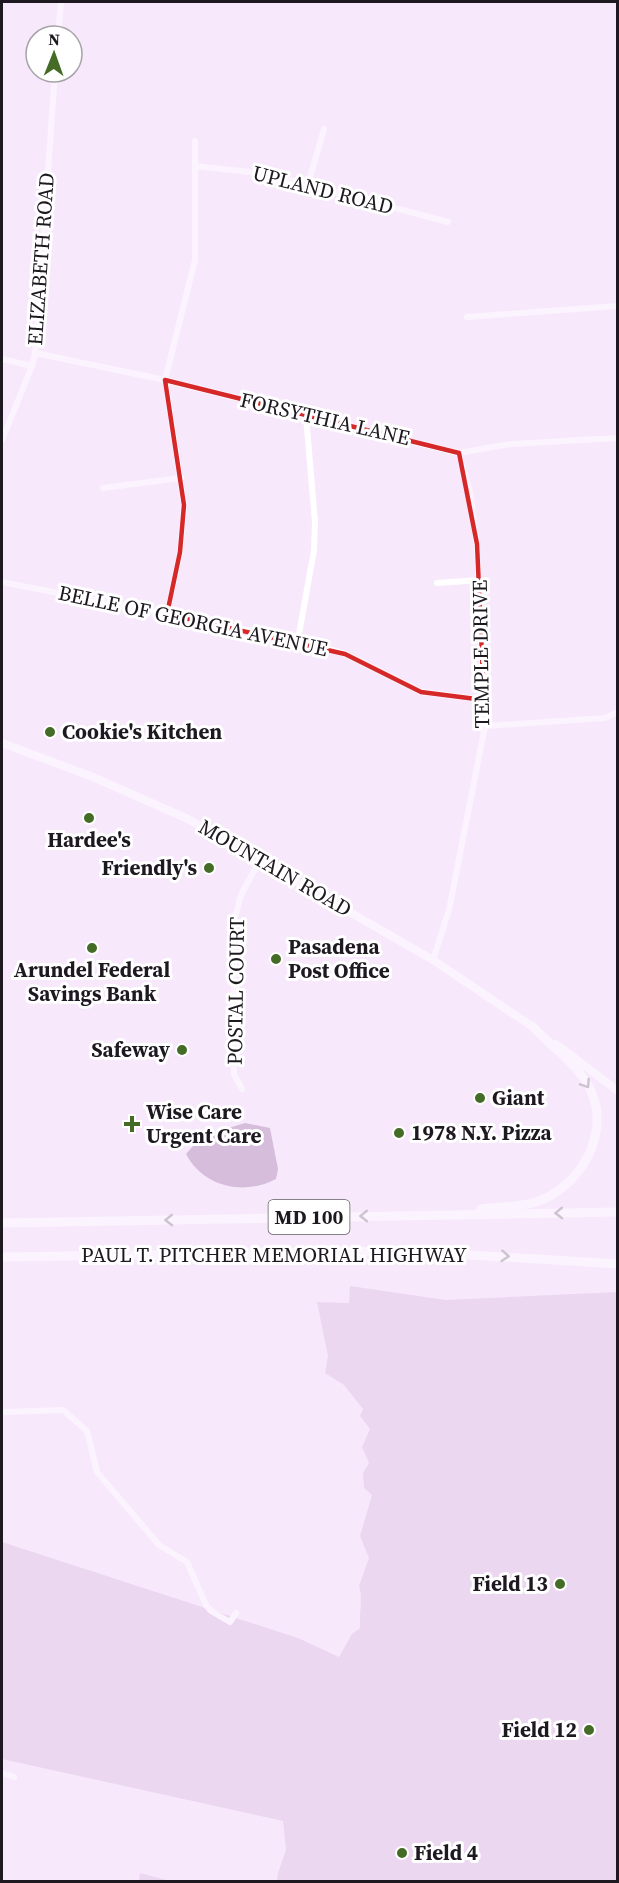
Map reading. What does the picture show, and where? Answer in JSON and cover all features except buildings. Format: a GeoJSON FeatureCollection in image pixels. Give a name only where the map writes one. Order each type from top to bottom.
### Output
{"type":"FeatureCollection","features":[{"type":"Feature","properties":{"kind":"main road","name":"MOUNTAIN ROAD"},"geometry":{"type":"LineString","coordinates":[[2,743],[132,793],[188,819],[433,960],[532,1026],[618,1091]]}},
{"type":"Feature","properties":{"kind":"main road"},"geometry":{"type":"LineString","coordinates":[[402,1215],[536,1202],[554,1194],[582,1169],[594,1139],[596,1124],[591,1091],[581,1076],[532,1026]]}},
{"type":"Feature","properties":{"kind":"main road","name":"PAUL T. PITCHER MEMORIAL HIGHWAY"},"geometry":{"type":"LineString","coordinates":[[2,1223],[618,1212]]}},
{"type":"Feature","properties":{"kind":"main road","name":"PAUL T. PITCHER MEMORIAL HIGHWAY"},"geometry":{"type":"LineString","coordinates":[[2,1257],[404,1251],[618,1264]]}},
{"type":"Feature","properties":{"kind":"street"},"geometry":{"type":"LineString","coordinates":[[59,24],[61,2]]}},
{"type":"Feature","properties":{"kind":"street","name":"ELIZABETH ROAD"},"geometry":{"type":"LineString","coordinates":[[2,440],[32,366],[35,353],[54,84]]}},
{"type":"Feature","properties":{"kind":"street"},"geometry":{"type":"LineString","coordinates":[[308,184],[324,129]]}},
{"type":"Feature","properties":{"kind":"street"},"geometry":{"type":"LineString","coordinates":[[167,614],[182,538],[181,478],[165,380],[195,260],[197,243],[193,191],[196,166],[195,141]]}},
{"type":"Feature","properties":{"kind":"street","name":"UPLAND ROAD"},"geometry":{"type":"LineString","coordinates":[[196,166],[249,171],[308,184],[448,222]]}},
{"type":"Feature","properties":{"kind":"street"},"geometry":{"type":"LineString","coordinates":[[467,317],[618,306]]}},
{"type":"Feature","properties":{"kind":"street","name":"FORSYTHIA LANE"},"geometry":{"type":"LineString","coordinates":[[35,353],[165,380],[459,453],[510,444],[618,438]]}},
{"type":"Feature","properties":{"kind":"street"},"geometry":{"type":"LineString","coordinates":[[2,359],[32,366]]}},
{"type":"Feature","properties":{"kind":"street"},"geometry":{"type":"LineString","coordinates":[[298,640],[315,532],[306,416]]}},
{"type":"Feature","properties":{"kind":"street","name":"TEMPLE DRIVE"},"geometry":{"type":"LineString","coordinates":[[433,960],[441,941],[456,879],[484,726],[480,580],[475,517],[459,453]]}},
{"type":"Feature","properties":{"kind":"street"},"geometry":{"type":"LineString","coordinates":[[103,488],[181,478]]}},
{"type":"Feature","properties":{"kind":"street"},"geometry":{"type":"LineString","coordinates":[[436,583],[480,580]]}},
{"type":"Feature","properties":{"kind":"street","name":"BELLE OF GEORGIA AVENUE"},"geometry":{"type":"LineString","coordinates":[[2,582],[298,640],[345,654],[421,692],[484,700]]}},
{"type":"Feature","properties":{"kind":"street"},"geometry":{"type":"LineString","coordinates":[[484,726],[605,718],[618,712]]}},
{"type":"Feature","properties":{"kind":"street","name":"POSTAL COURT"},"geometry":{"type":"LineString","coordinates":[[242,1089],[234,1074],[234,921],[241,895],[260,860]]}},
{"type":"Feature","properties":{"kind":"street"},"geometry":{"type":"LineString","coordinates":[[2,1412],[63,1410],[87,1431],[98,1472],[159,1545],[187,1562],[211,1611],[230,1622],[236,1613]]}},
{"type":"Feature","properties":{"kind":"street"},"geometry":{"type":"LineString","coordinates":[[2,1773],[14,1777]]}},
{"type":"Feature","properties":{"kind":"highlighted area"},"geometry":{"type":"Polygon","coordinates":[[[165,380],[459,453],[477,544],[484,700],[421,692],[345,654],[167,614],[180,552],[184,505],[165,380]]]}},
{"type":"Feature","properties":{"kind":"shaded area"},"geometry":{"type":"Polygon","coordinates":[[[245,1123],[270,1128],[278,1169],[276,1179],[251,1187],[225,1185],[214,1181],[193,1165],[186,1154],[202,1136],[245,1123]]]}},
{"type":"Feature","properties":{"kind":"shaded area"},"geometry":{"type":"Polygon","coordinates":[[[350,1286],[446,1300],[617,1292],[617,1881],[277,1881],[286,1850],[283,1821],[2,1759],[2,1542],[298,1638],[339,1657],[352,1634],[360,1628],[359,1586],[369,1558],[360,1536],[372,1495],[364,1488],[363,1473],[369,1463],[362,1447],[370,1429],[360,1416],[363,1409],[344,1385],[325,1373],[328,1356],[317,1302],[349,1303],[350,1286]]]}},
{"type":"Feature","properties":{"kind":"shaded area"},"geometry":{"type":"Polygon","coordinates":[[[140,1873],[170,1881],[139,1881],[140,1873]]]}},
{"type":"Feature","properties":{"kind":"place","name":"Cookie's Kitchen"},"geometry":{"type":"Point","coordinates":[50,732]}},
{"type":"Feature","properties":{"kind":"place","name":"Hardee's"},"geometry":{"type":"Point","coordinates":[89,818]}},
{"type":"Feature","properties":{"kind":"place","name":"Friendly's"},"geometry":{"type":"Point","coordinates":[209,868]}},
{"type":"Feature","properties":{"kind":"place","name":"Arundel Federal Savings Bank"},"geometry":{"type":"Point","coordinates":[92,948]}},
{"type":"Feature","properties":{"kind":"place","name":"Pasadena Post Office"},"geometry":{"type":"Point","coordinates":[276,959]}},
{"type":"Feature","properties":{"kind":"place","name":"Safeway"},"geometry":{"type":"Point","coordinates":[182,1050]}},
{"type":"Feature","properties":{"kind":"place","name":"Giant"},"geometry":{"type":"Point","coordinates":[480,1098]}},
{"type":"Feature","properties":{"kind":"place","name":"Wise Care Urgent Care"},"geometry":{"type":"Point","coordinates":[132,1124]}},
{"type":"Feature","properties":{"kind":"place","name":"1978 N.Y. Pizza"},"geometry":{"type":"Point","coordinates":[399,1133]}},
{"type":"Feature","properties":{"kind":"place","name":"Field 13"},"geometry":{"type":"Point","coordinates":[560,1584]}},
{"type":"Feature","properties":{"kind":"place","name":"Field 12"},"geometry":{"type":"Point","coordinates":[589,1730]}},
{"type":"Feature","properties":{"kind":"place","name":"Field 4"},"geometry":{"type":"Point","coordinates":[402,1853]}}]}
